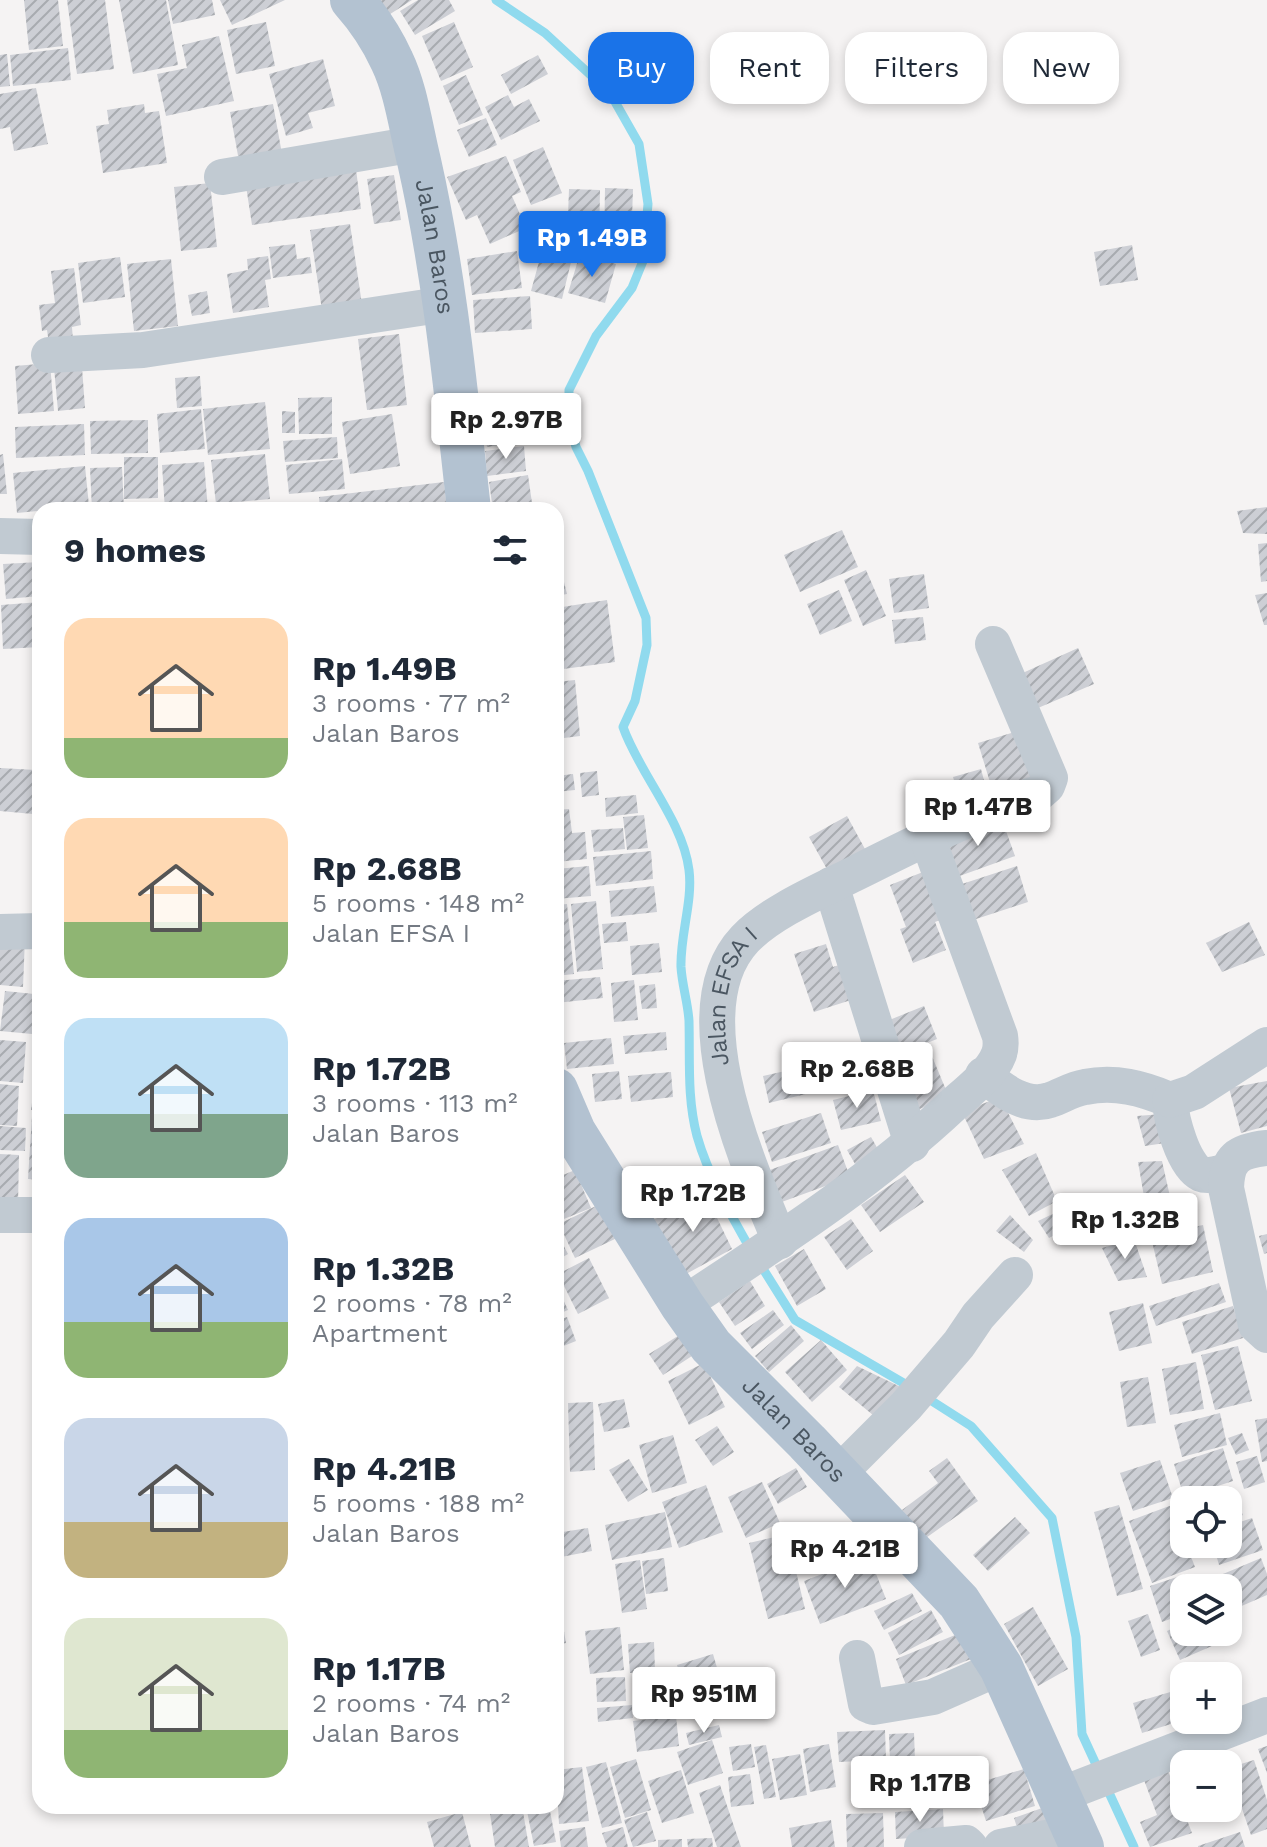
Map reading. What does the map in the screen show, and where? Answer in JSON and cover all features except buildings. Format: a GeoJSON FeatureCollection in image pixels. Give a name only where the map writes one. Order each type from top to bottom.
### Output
{"type":"FeatureCollection","features":[{"type":"Feature","properties":{"kind":"main road","name":"Jalan Baros"},"geometry":{"type":"LineString","coordinates":[[352,0],[375,30],[394,63],[415,144],[446,304],[468,502]]}},
{"type":"Feature","properties":{"kind":"main road","name":"Jalan Baros"},"geometry":{"type":"LineString","coordinates":[[565,1135],[711,1346],[959,1602],[1001,1667],[1076,1815]]}},
{"type":"Feature","properties":{"kind":"street"},"geometry":{"type":"LineString","coordinates":[[222,177],[415,144]]}},
{"type":"Feature","properties":{"kind":"street"},"geometry":{"type":"LineString","coordinates":[[49,355],[143,350],[446,304]]}},
{"type":"Feature","properties":{"kind":"street"},"geometry":{"type":"LineString","coordinates":[[0,536],[32,537]]}},
{"type":"Feature","properties":{"kind":"street","name":"Jalan EFSA I"},"geometry":{"type":"LineString","coordinates":[[775,1243],[744,1155],[723,1076],[717,1025],[718,996],[727,967],[744,940],[768,920],[927,837],[1039,793],[1047,786],[1050,778],[993,644]]}},
{"type":"Feature","properties":{"kind":"street"},"geometry":{"type":"LineString","coordinates":[[682,1305],[847,1195],[912,1144],[983,1075],[1000,1052],[1000,1036],[927,837]]}},
{"type":"Feature","properties":{"kind":"street"},"geometry":{"type":"LineString","coordinates":[[831,885],[912,1144]]}},
{"type":"Feature","properties":{"kind":"street"},"geometry":{"type":"LineString","coordinates":[[0,932],[32,931]]}},
{"type":"Feature","properties":{"kind":"street"},"geometry":{"type":"LineString","coordinates":[[983,1075],[1006,1093],[1031,1101],[1043,1102],[1080,1087],[1107,1085],[1142,1090],[1170,1100],[1194,1092],[1267,1045]]}},
{"type":"Feature","properties":{"kind":"street"},"geometry":{"type":"LineString","coordinates":[[1170,1100],[1172,1124],[1198,1172],[1205,1175],[1226,1172]]}},
{"type":"Feature","properties":{"kind":"street"},"geometry":{"type":"LineString","coordinates":[[1267,1148],[1242,1153],[1229,1164],[1226,1172],[1226,1188],[1256,1325],[1267,1335]]}},
{"type":"Feature","properties":{"kind":"street"},"geometry":{"type":"LineString","coordinates":[[0,1215],[32,1215]]}},
{"type":"Feature","properties":{"kind":"street"},"geometry":{"type":"LineString","coordinates":[[838,1474],[906,1406],[1015,1275]]}},
{"type":"Feature","properties":{"kind":"street"},"geometry":{"type":"LineString","coordinates":[[857,1658],[866,1704],[873,1707],[933,1697],[1001,1667]]}},
{"type":"Feature","properties":{"kind":"street"},"geometry":{"type":"LineString","coordinates":[[1001,1847],[1076,1815],[1122,1771],[1267,1715]]}},
{"type":"Feature","properties":{"kind":"street"},"geometry":{"type":"LineString","coordinates":[[922,1847],[966,1843],[970,1847]]}},
{"type":"Feature","properties":{"kind":"waterway"},"geometry":{"type":"LineString","coordinates":[[496,0],[545,33],[610,93],[639,144],[648,204],[643,261],[632,288],[596,336],[569,390],[569,420],[576,447],[646,618],[647,645],[635,701],[623,727],[670,815],[685,852],[690,882],[681,967],[689,1021],[694,1122],[714,1181],[752,1252]]}},
{"type":"Feature","properties":{"kind":"waterway"},"geometry":{"type":"LineString","coordinates":[[760,1264],[795,1320],[912,1388]]}},
{"type":"Feature","properties":{"kind":"waterway"},"geometry":{"type":"LineString","coordinates":[[924,1396],[971,1426],[1052,1518],[1076,1637],[1082,1734],[1099,1771]]}},
{"type":"Feature","properties":{"kind":"waterway"},"geometry":{"type":"LineString","coordinates":[[1105,1784],[1134,1847]]}}]}
